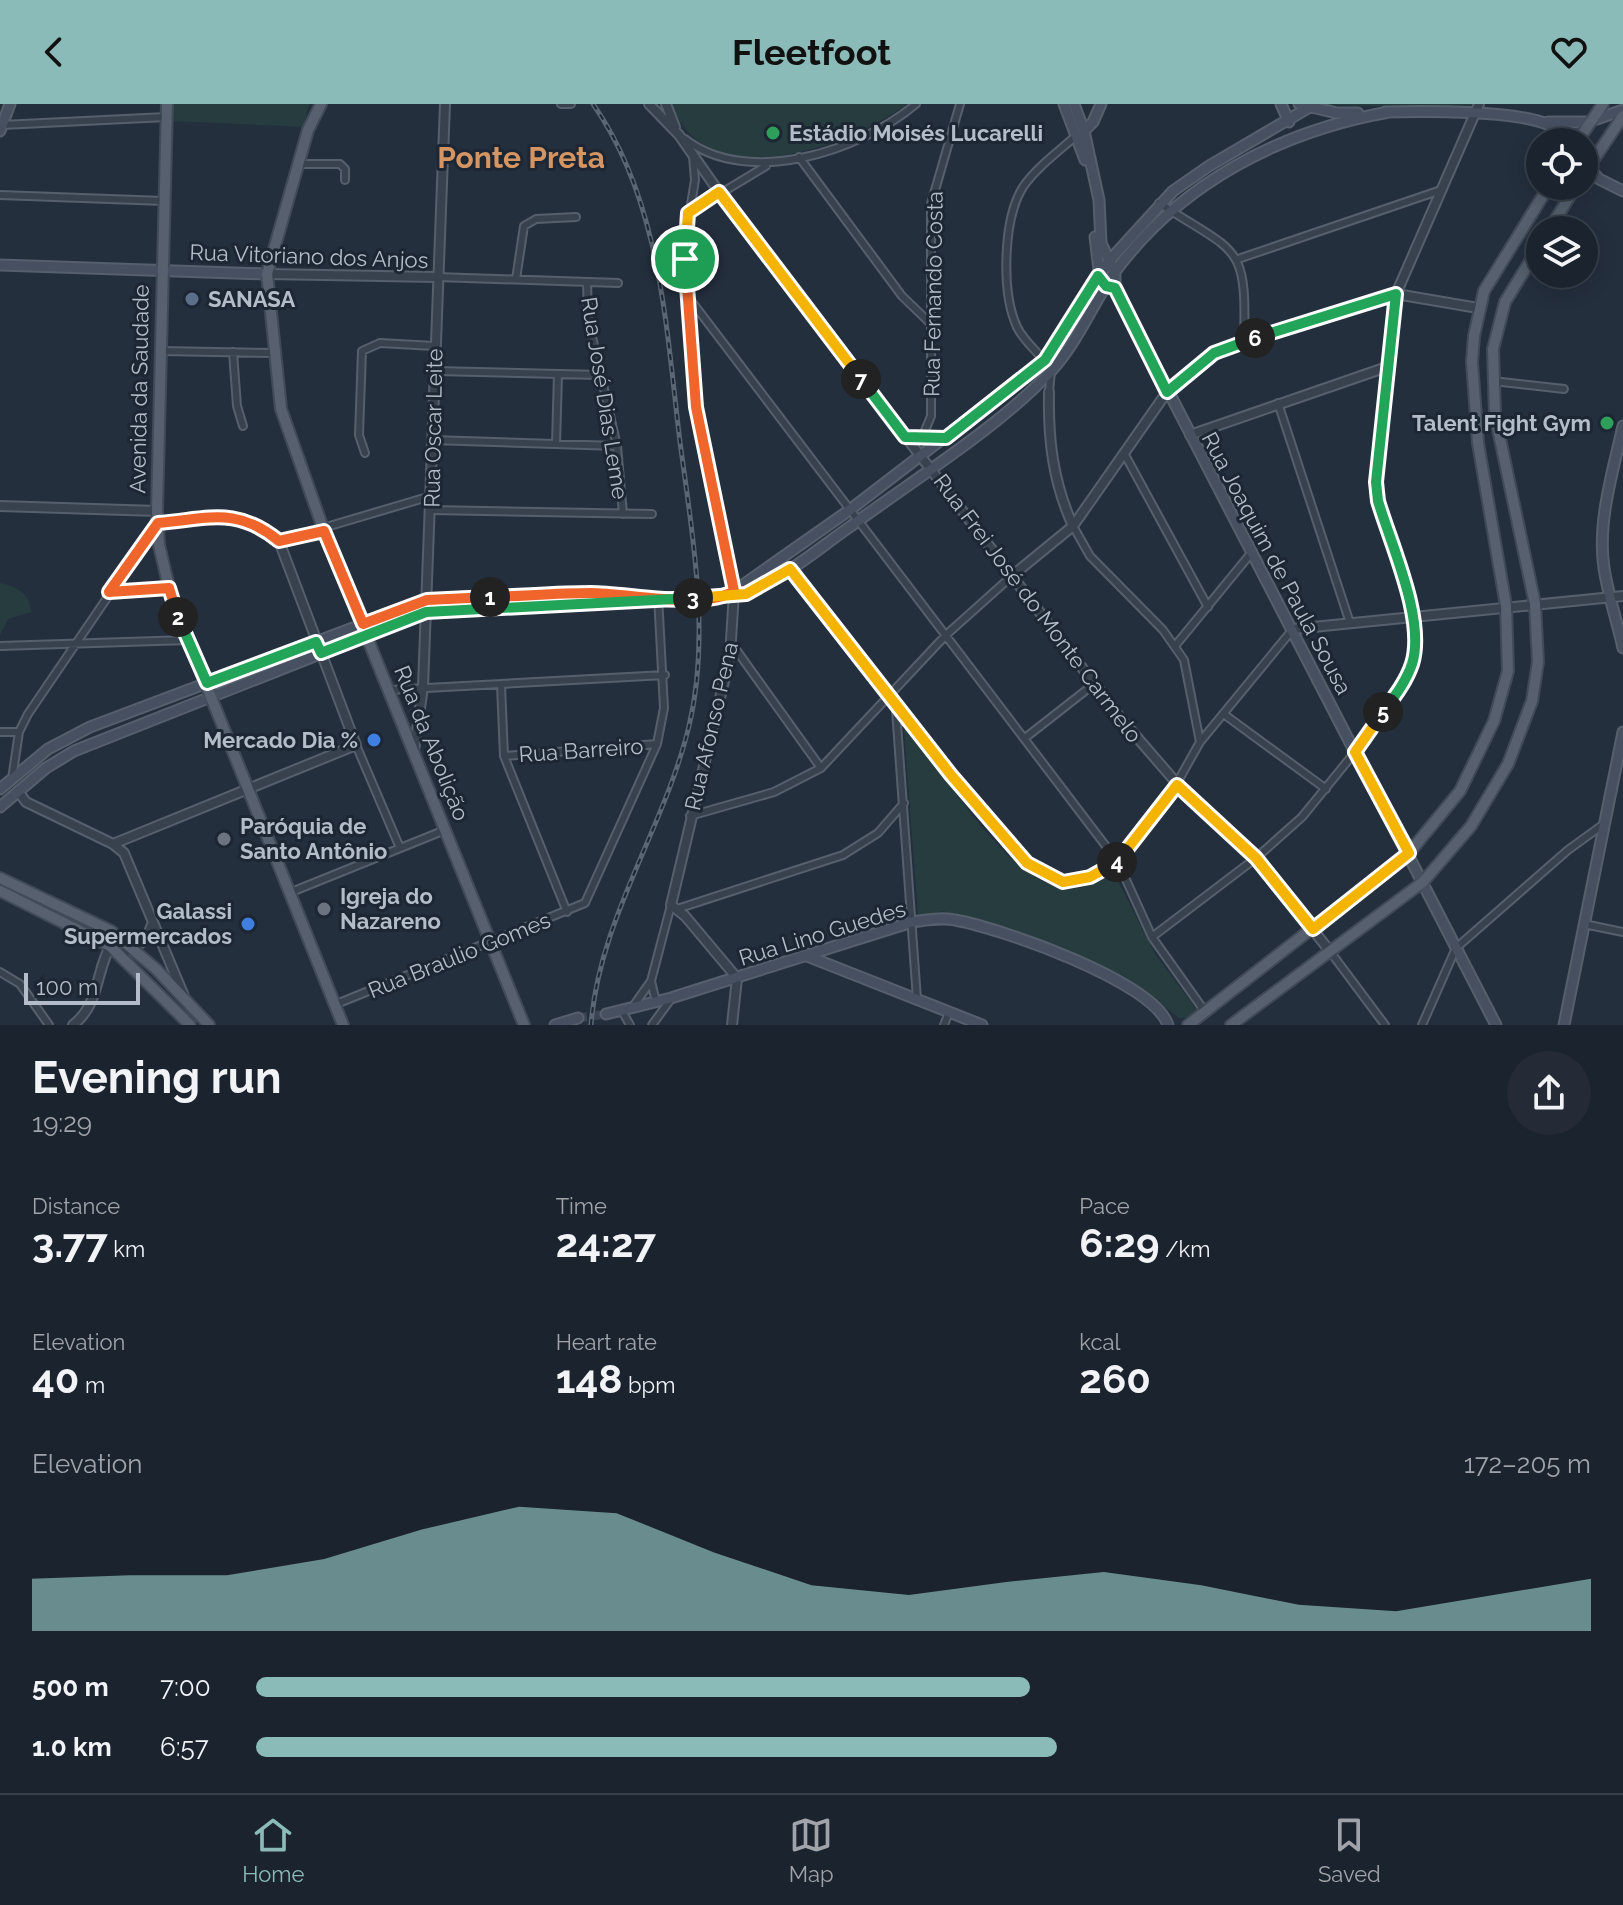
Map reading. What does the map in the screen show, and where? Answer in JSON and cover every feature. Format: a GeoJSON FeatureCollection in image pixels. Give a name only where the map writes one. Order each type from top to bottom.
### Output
{"type":"FeatureCollection","features":[{"type":"Feature","properties":{"kind":"main road"},"geometry":{"type":"LineString","coordinates":[[2,126],[12,104]]}},
{"type":"Feature","properties":{"kind":"main road","name":"Avenida da Saudade"},"geometry":{"type":"LineString","coordinates":[[167,104],[157,517],[169,588],[343,1025]]}},
{"type":"Feature","properties":{"kind":"main road"},"geometry":{"type":"LineString","coordinates":[[308,130],[314,104]]}},
{"type":"Feature","properties":{"kind":"main road","name":"Rua da Abolição"},"geometry":{"type":"LineString","coordinates":[[321,104],[308,130],[267,274],[273,353],[283,417],[324,531],[524,1025]]}},
{"type":"Feature","properties":{"kind":"main road"},"geometry":{"type":"LineString","coordinates":[[1064,104],[1080,133],[1099,197],[1101,243],[1115,273]]}},
{"type":"Feature","properties":{"kind":"main road"},"geometry":{"type":"LineString","coordinates":[[1074,104],[1094,198],[1098,276]]}},
{"type":"Feature","properties":{"kind":"main road"},"geometry":{"type":"LineString","coordinates":[[1080,133],[1093,122],[1101,104]]}},
{"type":"Feature","properties":{"kind":"main road"},"geometry":{"type":"LineString","coordinates":[[1281,104],[1289,122]]}},
{"type":"Feature","properties":{"kind":"main road"},"geometry":{"type":"LineString","coordinates":[[1586,128],[1603,104]]}},
{"type":"Feature","properties":{"kind":"main road"},"geometry":{"type":"LineString","coordinates":[[728,595],[922,457],[1045,360],[1098,276],[1159,203],[1209,166],[1289,122],[1307,105],[1337,113],[1474,114],[1541,122],[1591,121],[1623,110]]}},
{"type":"Feature","properties":{"kind":"main road"},"geometry":{"type":"LineString","coordinates":[[0,789],[48,749],[90,727],[316,642],[426,612],[728,595],[762,587],[1003,414],[1051,371],[1111,287],[1115,273],[1171,211],[1219,175],[1274,146],[1322,127],[1389,112]]}},
{"type":"Feature","properties":{"kind":"main road"},"geometry":{"type":"LineString","coordinates":[[1598,150],[1623,116]]}},
{"type":"Feature","properties":{"kind":"main road"},"geometry":{"type":"LineString","coordinates":[[1541,122],[1556,128]]}},
{"type":"Feature","properties":{"kind":"main road"},"geometry":{"type":"LineString","coordinates":[[1598,178],[1623,191]]}},
{"type":"Feature","properties":{"kind":"main road"},"geometry":{"type":"LineString","coordinates":[[1188,1025],[1409,853],[1460,791],[1494,721],[1508,671],[1506,606],[1478,443],[1472,362],[1478,308],[1484,291],[1540,200]]}},
{"type":"Feature","properties":{"kind":"main road","name":"Rua Vitoriano dos Anjos"},"geometry":{"type":"LineString","coordinates":[[0,265],[267,274]]}},
{"type":"Feature","properties":{"kind":"main road"},"geometry":{"type":"LineString","coordinates":[[1231,1025],[1423,882],[1471,826],[1508,764],[1537,681],[1535,604],[1502,456],[1493,381],[1493,349],[1505,302],[1526,268]]}},
{"type":"Feature","properties":{"kind":"main road","name":"Rua Joaquim de Paula Sousa"},"geometry":{"type":"LineString","coordinates":[[1098,276],[1111,287],[1190,435],[1496,1025]]}},
{"type":"Feature","properties":{"kind":"main road"},"geometry":{"type":"LineString","coordinates":[[1623,426],[1603,531],[1604,566],[1623,648]]}},
{"type":"Feature","properties":{"kind":"main road"},"geometry":{"type":"LineString","coordinates":[[905,437],[946,438]]}},
{"type":"Feature","properties":{"kind":"main road"},"geometry":{"type":"LineString","coordinates":[[0,807],[74,751],[321,653],[427,600],[590,593],[666,598]]}},
{"type":"Feature","properties":{"kind":"main road"},"geometry":{"type":"LineString","coordinates":[[1564,1025],[1623,736]]}},
{"type":"Feature","properties":{"kind":"main road"},"geometry":{"type":"LineString","coordinates":[[0,878],[92,920],[113,941],[120,955],[190,1025]]}},
{"type":"Feature","properties":{"kind":"main road"},"geometry":{"type":"LineString","coordinates":[[0,891],[133,949],[209,1025]]}},
{"type":"Feature","properties":{"kind":"main road","name":"Rua Lino Guedes"},"geometry":{"type":"LineString","coordinates":[[606,1014],[671,998],[912,922],[955,920],[994,930],[1106,973],[1140,994],[1166,1018],[1168,1025]]}},
{"type":"Feature","properties":{"kind":"main road"},"geometry":{"type":"LineString","coordinates":[[834,967],[835,956],[845,944]]}},
{"type":"Feature","properties":{"kind":"main road"},"geometry":{"type":"LineString","coordinates":[[807,956],[949,1012],[965,1023],[982,1025]]}},
{"type":"Feature","properties":{"kind":"main road"},"geometry":{"type":"LineString","coordinates":[[335,1007],[336,1025]]}},
{"type":"Feature","properties":{"kind":"main road"},"geometry":{"type":"LineString","coordinates":[[555,1025],[578,1018]]}},
{"type":"Feature","properties":{"kind":"street","name":"Rua Oscar Leite"},"geometry":{"type":"LineString","coordinates":[[414,752],[423,690],[436,371],[436,277],[445,104]]}},
{"type":"Feature","properties":{"kind":"street"},"geometry":{"type":"LineString","coordinates":[[561,104],[571,104]]}},
{"type":"Feature","properties":{"kind":"street"},"geometry":{"type":"LineString","coordinates":[[649,104],[679,135],[697,148],[728,161],[769,164]]}},
{"type":"Feature","properties":{"kind":"street"},"geometry":{"type":"LineString","coordinates":[[666,104],[679,135],[693,156]]}},
{"type":"Feature","properties":{"kind":"street"},"geometry":{"type":"LineString","coordinates":[[688,213],[769,164],[877,130],[916,104]]}},
{"type":"Feature","properties":{"kind":"street","name":"Rua Fernando Costa"},"geometry":{"type":"LineString","coordinates":[[922,438],[931,416],[931,204],[960,104]]}},
{"type":"Feature","properties":{"kind":"street"},"geometry":{"type":"LineString","coordinates":[[1152,937],[1256,858],[1302,817],[1355,752],[1408,675],[1414,650],[1413,616],[1378,501],[1376,459],[1396,294],[1479,104]]}},
{"type":"Feature","properties":{"kind":"street"},"geometry":{"type":"LineString","coordinates":[[2,126],[166,117]]}},
{"type":"Feature","properties":{"kind":"street"},"geometry":{"type":"LineString","coordinates":[[1080,133],[1024,187],[1011,215],[1007,270],[1013,317],[1025,341],[1045,360],[1051,371],[1049,424],[1056,480],[1073,526],[1090,556],[1175,646],[1189,675],[1200,742]]}},
{"type":"Feature","properties":{"kind":"street","name":"Rua Frei José do Monte Carmelo"},"geometry":{"type":"LineString","coordinates":[[693,156],[1094,684],[1177,785],[1256,858],[1329,950]]}},
{"type":"Feature","properties":{"kind":"street","name":"Rua Afonso Pena"},"geometry":{"type":"LineString","coordinates":[[627,1010],[651,981],[674,907],[690,816],[732,644],[728,595],[696,407],[685,241],[695,180],[693,156]]}},
{"type":"Feature","properties":{"kind":"street"},"geometry":{"type":"LineString","coordinates":[[799,157],[902,296],[930,323]]}},
{"type":"Feature","properties":{"kind":"street"},"geometry":{"type":"LineString","coordinates":[[299,164],[340,164],[345,169],[345,180]]}},
{"type":"Feature","properties":{"kind":"street"},"geometry":{"type":"LineString","coordinates":[[1238,259],[1441,190]]}},
{"type":"Feature","properties":{"kind":"street"},"geometry":{"type":"LineString","coordinates":[[0,195],[164,201]]}},
{"type":"Feature","properties":{"kind":"street"},"geometry":{"type":"LineString","coordinates":[[1159,203],[1220,241],[1238,259],[1245,290],[1244,342]]}},
{"type":"Feature","properties":{"kind":"street"},"geometry":{"type":"LineString","coordinates":[[516,279],[524,226],[536,219],[576,217]]}},
{"type":"Feature","properties":{"kind":"street","name":"Rua Vitoriano dos Anjos"},"geometry":{"type":"LineString","coordinates":[[267,274],[618,283]]}},
{"type":"Feature","properties":{"kind":"street","name":"Rua José Dias Leme"},"geometry":{"type":"LineString","coordinates":[[587,282],[588,319],[617,446],[623,514]]}},
{"type":"Feature","properties":{"kind":"street"},"geometry":{"type":"LineString","coordinates":[[690,816],[774,792],[821,768],[946,635],[1073,526],[1167,392],[1214,353],[1396,294],[1478,308]]}},
{"type":"Feature","properties":{"kind":"street"},"geometry":{"type":"LineString","coordinates":[[689,298],[1118,862],[1152,937],[1206,1014]]}},
{"type":"Feature","properties":{"kind":"street"},"geometry":{"type":"LineString","coordinates":[[365,453],[359,435],[362,351],[366,346],[380,343],[434,346]]}},
{"type":"Feature","properties":{"kind":"street"},"geometry":{"type":"LineString","coordinates":[[159,351],[273,353]]}},
{"type":"Feature","properties":{"kind":"street"},"geometry":{"type":"LineString","coordinates":[[233,352],[237,406],[243,426]]}},
{"type":"Feature","properties":{"kind":"street"},"geometry":{"type":"LineString","coordinates":[[1190,435],[1387,367]]}},
{"type":"Feature","properties":{"kind":"street"},"geometry":{"type":"LineString","coordinates":[[436,371],[600,375]]}},
{"type":"Feature","properties":{"kind":"street"},"geometry":{"type":"LineString","coordinates":[[556,444],[558,374]]}},
{"type":"Feature","properties":{"kind":"street"},"geometry":{"type":"LineString","coordinates":[[1493,381],[1564,389]]}},
{"type":"Feature","properties":{"kind":"street"},"geometry":{"type":"LineString","coordinates":[[1278,403],[1350,623]]}},
{"type":"Feature","properties":{"kind":"street"},"geometry":{"type":"LineString","coordinates":[[432,440],[617,446]]}},
{"type":"Feature","properties":{"kind":"street"},"geometry":{"type":"LineString","coordinates":[[1125,455],[1208,607]]}},
{"type":"Feature","properties":{"kind":"street"},"geometry":{"type":"LineString","coordinates":[[279,541],[324,531],[431,496]]}},
{"type":"Feature","properties":{"kind":"street"},"geometry":{"type":"LineString","coordinates":[[0,506],[157,517],[238,517],[261,526],[279,541],[356,745],[400,848]]}},
{"type":"Feature","properties":{"kind":"street"},"geometry":{"type":"LineString","coordinates":[[431,510],[652,514]]}},
{"type":"Feature","properties":{"kind":"street"},"geometry":{"type":"LineString","coordinates":[[12,779],[19,732],[157,517]]}},
{"type":"Feature","properties":{"kind":"street"},"geometry":{"type":"LineString","coordinates":[[1175,646],[1252,552]]}},
{"type":"Feature","properties":{"kind":"street"},"geometry":{"type":"LineString","coordinates":[[790,569],[1007,844],[1027,863],[1063,882],[1090,877],[1118,862],[1177,785],[1200,742],[1293,629],[1623,596]]}},
{"type":"Feature","properties":{"kind":"street"},"geometry":{"type":"LineString","coordinates":[[109,592],[169,588]]}},
{"type":"Feature","properties":{"kind":"street"},"geometry":{"type":"LineString","coordinates":[[657,744],[664,708],[666,598]]}},
{"type":"Feature","properties":{"kind":"street"},"geometry":{"type":"LineString","coordinates":[[0,646],[188,640]]}},
{"type":"Feature","properties":{"kind":"street"},"geometry":{"type":"LineString","coordinates":[[732,644],[821,768]]}},
{"type":"Feature","properties":{"kind":"street"},"geometry":{"type":"LineString","coordinates":[[390,690],[665,675]]}},
{"type":"Feature","properties":{"kind":"street"},"geometry":{"type":"LineString","coordinates":[[1025,738],[1094,684]]}},
{"type":"Feature","properties":{"kind":"street"},"geometry":{"type":"LineString","coordinates":[[501,685],[504,756],[567,912]]}},
{"type":"Feature","properties":{"kind":"street"},"geometry":{"type":"LineString","coordinates":[[896,706],[917,999]]}},
{"type":"Feature","properties":{"kind":"street"},"geometry":{"type":"LineString","coordinates":[[1225,715],[1326,789]]}},
{"type":"Feature","properties":{"kind":"street"},"geometry":{"type":"LineString","coordinates":[[0,732],[19,732]]}},
{"type":"Feature","properties":{"kind":"street","name":"Rua Barreiro"},"geometry":{"type":"LineString","coordinates":[[504,756],[657,744]]}},
{"type":"Feature","properties":{"kind":"street","name":"Rua Braulio Gomes"},"geometry":{"type":"LineString","coordinates":[[335,1007],[584,905],[657,744]]}},
{"type":"Feature","properties":{"kind":"street"},"geometry":{"type":"LineString","coordinates":[[113,844],[356,745]]}},
{"type":"Feature","properties":{"kind":"street"},"geometry":{"type":"LineString","coordinates":[[18,791],[32,805],[113,844],[130,863],[186,1000]]}},
{"type":"Feature","properties":{"kind":"street"},"geometry":{"type":"LineString","coordinates":[[732,1025],[737,978],[674,907],[843,855],[878,833],[904,803]]}},
{"type":"Feature","properties":{"kind":"street"},"geometry":{"type":"LineString","coordinates":[[1422,1025],[1456,948],[1568,850],[1604,824]]}},
{"type":"Feature","properties":{"kind":"street"},"geometry":{"type":"LineString","coordinates":[[289,893],[445,830]]}},
{"type":"Feature","properties":{"kind":"street"},"geometry":{"type":"LineString","coordinates":[[120,955],[146,940],[153,921]]}},
{"type":"Feature","properties":{"kind":"street"},"geometry":{"type":"LineString","coordinates":[[1584,924],[1623,932]]}},
{"type":"Feature","properties":{"kind":"street"},"geometry":{"type":"LineString","coordinates":[[73,1025],[94,999],[113,941]]}},
{"type":"Feature","properties":{"kind":"street"},"geometry":{"type":"LineString","coordinates":[[1329,950],[1385,1025]]}},
{"type":"Feature","properties":{"kind":"street"},"geometry":{"type":"LineString","coordinates":[[0,972],[20,984],[49,1025]]}},
{"type":"Feature","properties":{"kind":"street","name":"Rua Afonso Pena"},"geometry":{"type":"LineString","coordinates":[[651,981],[656,1002]]}},
{"type":"Feature","properties":{"kind":"street"},"geometry":{"type":"LineString","coordinates":[[652,1025],[671,998]]}},
{"type":"Feature","properties":{"kind":"street"},"geometry":{"type":"LineString","coordinates":[[627,1010],[630,1025]]}},
{"type":"Feature","properties":{"kind":"street"},"geometry":{"type":"LineString","coordinates":[[944,1025],[949,1012]]}},
{"type":"Feature","properties":{"kind":"green space"},"geometry":{"type":"Polygon","coordinates":[[[171,104],[309,104],[303,127],[171,121],[171,104]]]}},
{"type":"Feature","properties":{"kind":"green space","name":"Estádio Moisés Lucarelli"},"geometry":{"type":"Polygon","coordinates":[[[672,104],[907,104],[885,118],[830,143],[769,157],[740,156],[713,150],[688,132],[672,104]]]}},
{"type":"Feature","properties":{"kind":"green space"},"geometry":{"type":"Polygon","coordinates":[[[1327,104],[1474,104],[1468,109],[1325,105],[1327,104]]]}},
{"type":"Feature","properties":{"kind":"green space"},"geometry":{"type":"Polygon","coordinates":[[[0,583],[22,592],[31,612],[8,619],[0,635],[0,583]]]}},
{"type":"Feature","properties":{"kind":"green space"},"geometry":{"type":"Polygon","coordinates":[[[909,727],[979,824],[1023,869],[1046,883],[1069,889],[1116,877],[1155,954],[1198,1011],[1194,1017],[1179,1018],[1124,976],[989,924],[943,911],[918,916],[904,730],[909,727]]]}},
{"type":"Feature","properties":{"kind":"tunnel"},"geometry":{"type":"LineString","coordinates":[[578,1018],[606,1014]]}},
{"type":"Feature","properties":{"kind":"railway"},"geometry":{"type":"LineString","coordinates":[[591,1025],[606,948],[665,800],[689,726],[699,656],[694,548],[657,267],[633,182],[616,142],[593,104]]}},
{"type":"Feature","properties":{"kind":"place","name":"Estádio Moisés Lucarelli"},"geometry":{"type":"Point","coordinates":[773,133]}},
{"type":"Feature","properties":{"kind":"place","name":"SANASA"},"geometry":{"type":"Point","coordinates":[192,299]}},
{"type":"Feature","properties":{"kind":"place","name":"Talent Fight Gym"},"geometry":{"type":"Point","coordinates":[1607,423]}},
{"type":"Feature","properties":{"kind":"place","name":"Mercado Dia %"},"geometry":{"type":"Point","coordinates":[374,740]}},
{"type":"Feature","properties":{"kind":"place","name":"Paróquia de Santo Antônio"},"geometry":{"type":"Point","coordinates":[224,839]}},
{"type":"Feature","properties":{"kind":"place","name":"Igreja do Nazareno"},"geometry":{"type":"Point","coordinates":[324,909]}},
{"type":"Feature","properties":{"kind":"place","name":"Galassi Supermercados"},"geometry":{"type":"Point","coordinates":[248,924]}},
{"type":"Feature","properties":{"kind":"district","name":"Ponte Preta"},"geometry":{"type":"Point","coordinates":[521,157]}},
{"type":"Feature","properties":{"kind":"route"},"geometry":{"type":"LineString","coordinates":[[685,259],[688,213],[719,192],[905,437],[946,438],[1004,395],[1045,360],[1098,276],[1106,286],[1115,288],[1167,392],[1214,353],[1396,294],[1376,459],[1376,482],[1378,501],[1413,616],[1413,662],[1400,688],[1355,752],[1409,853],[1313,929],[1256,858],[1177,785],[1118,862],[1078,881],[1063,882],[1046,875],[1027,863],[1007,844],[790,569],[762,587],[734,596],[678,599],[669,598],[426,612],[321,653],[316,642],[207,683],[169,588],[109,592],[158,523],[238,517],[261,526],[279,541],[324,531],[363,624],[427,600],[590,593],[658,596],[678,599],[726,596],[734,591],[696,407],[685,259]]}}]}
